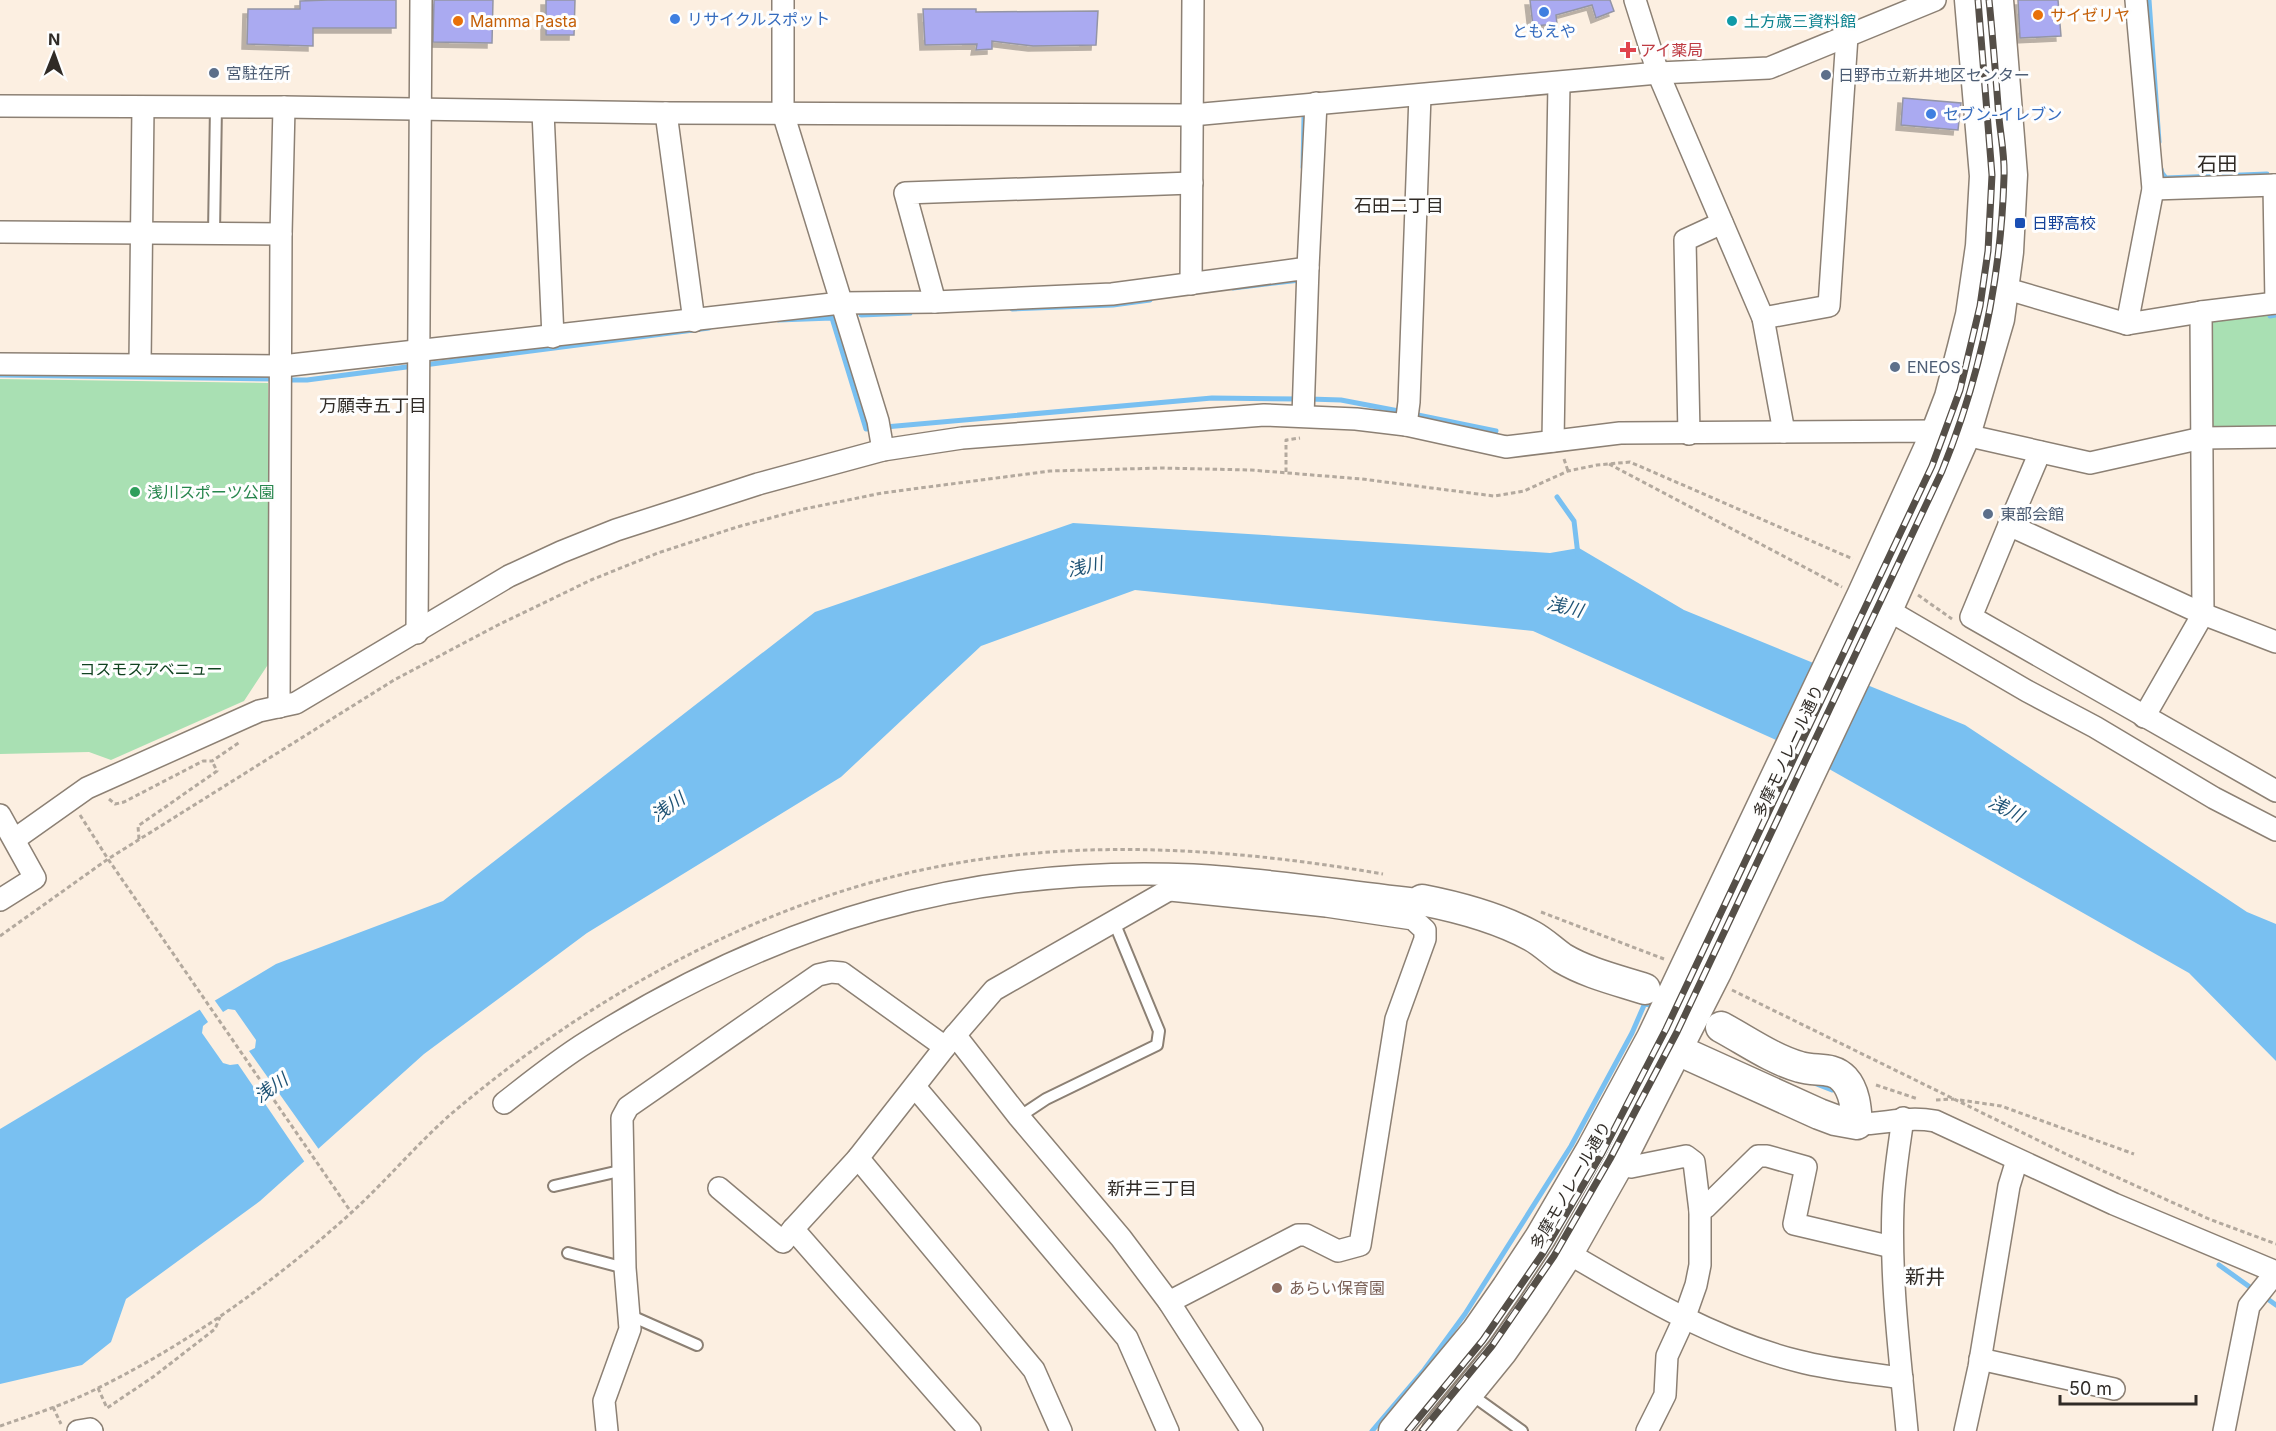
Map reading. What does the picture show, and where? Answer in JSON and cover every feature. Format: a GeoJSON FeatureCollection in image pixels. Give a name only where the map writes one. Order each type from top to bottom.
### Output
{"type":"FeatureCollection","features":[{"type":"Feature","properties":{"kind":"main road","name":"多摩モノレール通り"},"geometry":{"type":"LineString","coordinates":[[1951,433],[1950,397],[1964,347],[1981,246],[1985,176],[1970,0]]}},
{"type":"Feature","properties":{"kind":"main road","name":"多摩モノレール通り"},"geometry":{"type":"LineString","coordinates":[[1394,1431],[1477,1331],[1535,1246],[1593,1149],[1664,1044],[1724,981],[1873,607],[1991,348],[2004,288],[2012,175],[1998,0]]}},
{"type":"Feature","properties":{"kind":"main road","name":"多摩モノレール通り"},"geometry":{"type":"LineString","coordinates":[[1437,1431],[1502,1351],[1568,1253],[1620,1161],[1664,1044],[1689,959],[1873,607]]}},
{"type":"Feature","properties":{"kind":"main road"},"geometry":{"type":"LineString","coordinates":[[1422,900],[1447,904],[1502,923],[1531,936],[1563,958],[1607,977],[1645,989]]}},
{"type":"Feature","properties":{"kind":"main road"},"geometry":{"type":"LineString","coordinates":[[1664,1044],[1819,1114],[1857,1124],[1854,1098],[1845,1080],[1834,1072],[1802,1068],[1780,1059],[1721,1027]]}},
{"type":"Feature","properties":{"kind":"street"},"geometry":{"type":"LineString","coordinates":[[417,633],[421,0]]}},
{"type":"Feature","properties":{"kind":"street"},"geometry":{"type":"LineString","coordinates":[[783,0],[783,113],[881,436]]}},
{"type":"Feature","properties":{"kind":"street"},"geometry":{"type":"LineString","coordinates":[[1191,285],[1193,0]]}},
{"type":"Feature","properties":{"kind":"street"},"geometry":{"type":"LineString","coordinates":[[1635,0],[1658,74],[1763,318],[1784,432]]}},
{"type":"Feature","properties":{"kind":"street"},"geometry":{"type":"LineString","coordinates":[[0,106],[216,106],[666,113],[1192,115],[1658,74],[1769,68],[1935,0]]}},
{"type":"Feature","properties":{"kind":"street"},"geometry":{"type":"LineString","coordinates":[[2127,324],[2152,189],[2136,0]]}},
{"type":"Feature","properties":{"kind":"street"},"geometry":{"type":"LineString","coordinates":[[1763,318],[1829,306],[1847,36]]}},
{"type":"Feature","properties":{"kind":"street"},"geometry":{"type":"LineString","coordinates":[[1553,441],[1559,83]]}},
{"type":"Feature","properties":{"kind":"street"},"geometry":{"type":"LineString","coordinates":[[1407,416],[1420,95]]}},
{"type":"Feature","properties":{"kind":"street"},"geometry":{"type":"LineString","coordinates":[[1304,405],[1316,103]]}},
{"type":"Feature","properties":{"kind":"street"},"geometry":{"type":"LineString","coordinates":[[140,364],[143,107]]}},
{"type":"Feature","properties":{"kind":"street"},"geometry":{"type":"LineString","coordinates":[[279,707],[281,234],[284,107]]}},
{"type":"Feature","properties":{"kind":"street"},"geometry":{"type":"LineString","coordinates":[[543,112],[553,337]]}},
{"type":"Feature","properties":{"kind":"street"},"geometry":{"type":"LineString","coordinates":[[666,113],[694,321]]}},
{"type":"Feature","properties":{"kind":"street"},"geometry":{"type":"LineString","coordinates":[[935,302],[905,193],[1192,183]]}},
{"type":"Feature","properties":{"kind":"street"},"geometry":{"type":"LineString","coordinates":[[2004,288],[2127,324],[2276,303],[2275,185],[2152,189]]}},
{"type":"Feature","properties":{"kind":"street"},"geometry":{"type":"LineString","coordinates":[[1689,434],[1685,240],[1722,224]]}},
{"type":"Feature","properties":{"kind":"street"},"geometry":{"type":"LineString","coordinates":[[0,232],[281,234]]}},
{"type":"Feature","properties":{"kind":"street"},"geometry":{"type":"LineString","coordinates":[[0,364],[282,366],[841,303],[935,302],[1112,294],[1308,268]]}},
{"type":"Feature","properties":{"kind":"street"},"geometry":{"type":"LineString","coordinates":[[2144,717],[2203,614],[2201,312]]}},
{"type":"Feature","properties":{"kind":"street"},"geometry":{"type":"LineString","coordinates":[[15,839],[87,788],[259,711],[296,703],[417,633],[509,576],[616,530],[698,503],[881,436],[962,438],[1215,417],[1304,405],[1407,416],[1506,447],[1620,433],[1951,433],[2090,463],[2202,438],[2276,437]]}},
{"type":"Feature","properties":{"kind":"street"},"geometry":{"type":"LineString","coordinates":[[2040,452],[1971,617],[2276,791]]}},
{"type":"Feature","properties":{"kind":"street"},"geometry":{"type":"LineString","coordinates":[[2008,525],[2203,614],[2276,642]]}},
{"type":"Feature","properties":{"kind":"street"},"geometry":{"type":"LineString","coordinates":[[1873,607],[2095,727],[2214,798],[2276,830]]}},
{"type":"Feature","properties":{"kind":"street"},"geometry":{"type":"LineString","coordinates":[[0,814],[35,878],[0,900]]}},
{"type":"Feature","properties":{"kind":"street"},"geometry":{"type":"LineString","coordinates":[[504,1103],[585,1043],[642,1009],[726,965],[820,926],[923,897],[1032,879],[1131,874],[1194,875],[1422,900]]}},
{"type":"Feature","properties":{"kind":"street"},"geometry":{"type":"LineString","coordinates":[[719,1188],[783,1242],[858,1158],[950,1041],[994,990],[1194,875]]}},
{"type":"Feature","properties":{"kind":"street"},"geometry":{"type":"LineString","coordinates":[[1169,1302],[1298,1235],[1306,1235],[1338,1251],[1360,1245],[1396,1019],[1425,939],[1425,930],[1413,919],[1326,906],[1170,890]]}},
{"type":"Feature","properties":{"kind":"street"},"geometry":{"type":"LineString","coordinates":[[606,1431],[604,1401],[630,1329],[625,1268],[622,1118],[628,1107],[818,975],[831,972],[842,973],[950,1041],[1019,1117],[1121,1238],[1169,1302],[1252,1431]]}},
{"type":"Feature","properties":{"kind":"street"},"geometry":{"type":"LineString","coordinates":[[915,1087],[1127,1338],[1167,1431]]}},
{"type":"Feature","properties":{"kind":"street"},"geometry":{"type":"LineString","coordinates":[[1857,1124],[1877,1124],[1903,1118],[1922,1119],[1945,1125],[2165,1227],[2267,1283],[2224,1431]]}},
{"type":"Feature","properties":{"kind":"street"},"geometry":{"type":"LineString","coordinates":[[1903,1118],[1893,1202],[1892,1247],[1907,1431]]}},
{"type":"Feature","properties":{"kind":"street"},"geometry":{"type":"LineString","coordinates":[[1620,1161],[1631,1167],[1686,1156],[1694,1161],[1700,1211],[1700,1265],[1696,1286],[1667,1356],[1665,1395],[1647,1431]]}},
{"type":"Feature","properties":{"kind":"street"},"geometry":{"type":"LineString","coordinates":[[1700,1211],[1707,1207],[1758,1156],[1767,1156],[1806,1167],[1794,1224],[1892,1247]]}},
{"type":"Feature","properties":{"kind":"street"},"geometry":{"type":"LineString","coordinates":[[858,1158],[1034,1370],[1061,1431]]}},
{"type":"Feature","properties":{"kind":"street"},"geometry":{"type":"LineString","coordinates":[[1965,1431],[1980,1359],[2009,1186],[2017,1160]]}},
{"type":"Feature","properties":{"kind":"street"},"geometry":{"type":"LineString","coordinates":[[793,1229],[970,1431]]}},
{"type":"Feature","properties":{"kind":"street"},"geometry":{"type":"LineString","coordinates":[[1568,1253],[1684,1319],[1732,1340],[1799,1362],[1902,1378]]}},
{"type":"Feature","properties":{"kind":"street"},"geometry":{"type":"LineString","coordinates":[[1980,1359],[2114,1389]]}},
{"type":"Feature","properties":{"kind":"street"},"geometry":{"type":"LineString","coordinates":[[78,1431],[90,1429],[92,1431]]}},
{"type":"Feature","properties":{"kind":"lane"},"geometry":{"type":"LineString","coordinates":[[214,233],[216,106]]}},
{"type":"Feature","properties":{"kind":"lane"},"geometry":{"type":"LineString","coordinates":[[1019,1117],[1046,1099],[1157,1045],[1159,1031],[1114,922]]}},
{"type":"Feature","properties":{"kind":"lane"},"geometry":{"type":"LineString","coordinates":[[554,1186],[624,1170]]}},
{"type":"Feature","properties":{"kind":"lane"},"geometry":{"type":"LineString","coordinates":[[568,1253],[625,1268]]}},
{"type":"Feature","properties":{"kind":"lane"},"geometry":{"type":"LineString","coordinates":[[629,1315],[697,1345]]}},
{"type":"Feature","properties":{"kind":"lane"},"geometry":{"type":"LineString","coordinates":[[1468,1393],[1522,1431]]}},
{"type":"Feature","properties":{"kind":"path"},"geometry":{"type":"LineString","coordinates":[[1286,472],[1286,441],[1307,437]]}},
{"type":"Feature","properties":{"kind":"path"},"geometry":{"type":"LineString","coordinates":[[0,936],[139,839],[352,704],[444,653],[591,580],[649,557],[737,527],[882,492],[1017,474],[1086,469],[1162,468],[1286,472],[1494,496],[1524,491],[1568,471],[1623,462],[1639,465],[1700,494],[1860,562]]}},
{"type":"Feature","properties":{"kind":"path"},"geometry":{"type":"LineString","coordinates":[[1607,463],[1873,607]]}},
{"type":"Feature","properties":{"kind":"path"},"geometry":{"type":"LineString","coordinates":[[105,796],[115,804],[124,802],[207,760],[212,761],[217,771],[138,826],[139,839]]}},
{"type":"Feature","properties":{"kind":"path"},"geometry":{"type":"LineString","coordinates":[[79,813],[116,871],[351,1212]]}},
{"type":"Feature","properties":{"kind":"path"},"geometry":{"type":"LineString","coordinates":[[1724,981],[2000,1123],[2209,1219],[2276,1244]]}},
{"type":"Feature","properties":{"kind":"path"},"geometry":{"type":"LineString","coordinates":[[1845,1080],[1858,1079],[1922,1100]]}},
{"type":"Feature","properties":{"kind":"path"},"geometry":{"type":"LineString","coordinates":[[1931,1100],[1956,1099],[2001,1106],[2134,1154]]}},
{"type":"Feature","properties":{"kind":"path"},"geometry":{"type":"LineString","coordinates":[[0,1426],[98,1388],[163,1352],[220,1316],[215,1329],[153,1377],[107,1408],[98,1388]]}},
{"type":"Feature","properties":{"kind":"path"},"geometry":{"type":"LineString","coordinates":[[53,1407],[64,1431]]}},
{"type":"Feature","properties":{"kind":"green space"},"geometry":{"type":"Polygon","coordinates":[[[2276,313],[2276,437],[2202,438],[2206,317],[2276,313]]]}},
{"type":"Feature","properties":{"kind":"green space","name":"浅川スポーツ公園"},"geometry":{"type":"Polygon","coordinates":[[[0,379],[268,383],[269,663],[244,701],[111,760],[89,752],[0,754],[0,379]]]}},
{"type":"Feature","properties":{"kind":"water","name":"浅川"},"geometry":{"type":"Polygon","coordinates":[[[1073,523],[1550,553],[1579,548],[1684,610],[1965,725],[2247,912],[2276,924],[2276,1061],[2189,973],[1785,744],[1533,631],[1135,590],[981,646],[841,777],[587,933],[424,1054],[260,1201],[126,1299],[111,1342],[82,1365],[0,1384],[0,1129],[276,964],[443,901],[815,612],[1073,523]]]}},
{"type":"Feature","properties":{"kind":"pier"},"geometry":{"type":"Polygon","coordinates":[[[213,998],[223,1012],[228,1009],[235,1010],[256,1040],[255,1048],[249,1051],[320,1151],[306,1164],[238,1064],[223,1063],[202,1033],[203,1026],[208,1022],[198,1007],[213,998]]]}},
{"type":"Feature","properties":{"kind":"building"},"geometry":{"type":"Polygon","coordinates":[[[396,0],[396,28],[313,28],[313,46],[247,44],[248,9],[300,9],[300,1],[396,0]]]}},
{"type":"Feature","properties":{"kind":"building","name":"Mamma Pasta"},"geometry":{"type":"Polygon","coordinates":[[[434,0],[493,0],[492,43],[433,42],[434,0]]]}},
{"type":"Feature","properties":{"kind":"building"},"geometry":{"type":"Polygon","coordinates":[[[546,0],[575,0],[574,35],[546,35],[546,0]]]}},
{"type":"Feature","properties":{"kind":"building"},"geometry":{"type":"Polygon","coordinates":[[[1530,0],[1610,0],[1614,11],[1596,18],[1592,5],[1556,15],[1557,24],[1533,26],[1530,0]]]}},
{"type":"Feature","properties":{"kind":"building"},"geometry":{"type":"Polygon","coordinates":[[[2018,0],[2058,0],[2061,36],[2020,38],[2018,0]]]}},
{"type":"Feature","properties":{"kind":"building"},"geometry":{"type":"Polygon","coordinates":[[[923,9],[976,9],[976,12],[1098,11],[1096,45],[1033,46],[992,41],[992,49],[976,50],[977,44],[925,45],[923,9]]]}},
{"type":"Feature","properties":{"kind":"building","name":"セブン-イレブン"},"geometry":{"type":"Polygon","coordinates":[[[1903,98],[1961,103],[1958,130],[1901,125],[1903,98]]]}},
{"type":"Feature","properties":{"kind":"waterway"},"geometry":{"type":"LineString","coordinates":[[2149,0],[2159,142]]}},
{"type":"Feature","properties":{"kind":"waterway"},"geometry":{"type":"LineString","coordinates":[[1303,167],[1304,117]]}},
{"type":"Feature","properties":{"kind":"waterway"},"geometry":{"type":"LineString","coordinates":[[2161,169],[2166,178],[2267,174]]}},
{"type":"Feature","properties":{"kind":"waterway"},"geometry":{"type":"LineString","coordinates":[[1233,288],[1300,280]]}},
{"type":"Feature","properties":{"kind":"waterway"},"geometry":{"type":"LineString","coordinates":[[1012,309],[1113,305],[1150,300]]}},
{"type":"Feature","properties":{"kind":"waterway"},"geometry":{"type":"LineString","coordinates":[[861,315],[910,313]]}},
{"type":"Feature","properties":{"kind":"waterway"},"geometry":{"type":"LineString","coordinates":[[2270,316],[2276,315]]}},
{"type":"Feature","properties":{"kind":"waterway"},"geometry":{"type":"LineString","coordinates":[[778,320],[832,318],[866,429],[875,428]]}},
{"type":"Feature","properties":{"kind":"waterway"},"geometry":{"type":"LineString","coordinates":[[424,365],[709,328]]}},
{"type":"Feature","properties":{"kind":"waterway"},"geometry":{"type":"LineString","coordinates":[[284,380],[307,380],[414,366]]}},
{"type":"Feature","properties":{"kind":"waterway"},"geometry":{"type":"LineString","coordinates":[[0,375],[274,379]]}},
{"type":"Feature","properties":{"kind":"waterway"},"geometry":{"type":"LineString","coordinates":[[885,427],[1212,398],[1300,399]]}},
{"type":"Feature","properties":{"kind":"waterway"},"geometry":{"type":"LineString","coordinates":[[1309,399],[1341,400],[1404,412]]}},
{"type":"Feature","properties":{"kind":"waterway"},"geometry":{"type":"LineString","coordinates":[[1413,414],[1496,431]]}},
{"type":"Feature","properties":{"kind":"waterway"},"geometry":{"type":"LineString","coordinates":[[1557,497],[1574,521],[1578,555]]}},
{"type":"Feature","properties":{"kind":"waterway"},"geometry":{"type":"LineString","coordinates":[[1372,1431],[1424,1370],[1465,1314],[1571,1146],[1632,1033],[1645,1003],[1649,1005]]}},
{"type":"Feature","properties":{"kind":"waterway"},"geometry":{"type":"LineString","coordinates":[[1814,1083],[1832,1090]]}},
{"type":"Feature","properties":{"kind":"waterway"},"geometry":{"type":"LineString","coordinates":[[2219,1265],[2254,1290]]}},
{"type":"Feature","properties":{"kind":"waterway"},"geometry":{"type":"LineString","coordinates":[[2262,1295],[2276,1305]]}},
{"type":"Feature","properties":{"kind":"railway"},"geometry":{"type":"LineString","coordinates":[[1408,1431],[1483,1340],[1543,1253],[1602,1153],[1666,1029],[1932,466],[1960,390],[1980,306],[1988,251],[1992,175],[1978,0]]}},
{"type":"Feature","properties":{"kind":"railway"},"geometry":{"type":"LineString","coordinates":[[1422,1431],[1492,1346],[1554,1256],[1610,1159],[1677,1032],[1942,471],[1978,364],[1993,290],[2002,215],[2004,163],[1989,0]]}},
{"type":"Feature","properties":{"kind":"place","name":"ともえや"},"geometry":{"type":"Point","coordinates":[1544,12]}},
{"type":"Feature","properties":{"kind":"place","name":"サイゼリヤ"},"geometry":{"type":"Point","coordinates":[2038,15]}},
{"type":"Feature","properties":{"kind":"place","name":"リサイクルスポット"},"geometry":{"type":"Point","coordinates":[675,19]}},
{"type":"Feature","properties":{"kind":"place","name":"Mamma Pasta"},"geometry":{"type":"Point","coordinates":[458,21]}},
{"type":"Feature","properties":{"kind":"place","name":"土方歳三資料館"},"geometry":{"type":"Point","coordinates":[1732,21]}},
{"type":"Feature","properties":{"kind":"place","name":"アイ薬局"},"geometry":{"type":"Point","coordinates":[1628,50]}},
{"type":"Feature","properties":{"kind":"place","name":"宮駐在所"},"geometry":{"type":"Point","coordinates":[214,73]}},
{"type":"Feature","properties":{"kind":"place","name":"日野市立新井地区センター"},"geometry":{"type":"Point","coordinates":[1826,75]}},
{"type":"Feature","properties":{"kind":"place","name":"セブン-イレブン"},"geometry":{"type":"Point","coordinates":[1931,114]}},
{"type":"Feature","properties":{"kind":"place","name":"日野高校"},"geometry":{"type":"Point","coordinates":[2020,223]}},
{"type":"Feature","properties":{"kind":"place","name":"ENEOS"},"geometry":{"type":"Point","coordinates":[1895,367]}},
{"type":"Feature","properties":{"kind":"place","name":"浅川スポーツ公園"},"geometry":{"type":"Point","coordinates":[135,492]}},
{"type":"Feature","properties":{"kind":"place","name":"東部会館"},"geometry":{"type":"Point","coordinates":[1988,514]}},
{"type":"Feature","properties":{"kind":"place","name":"あらい保育園"},"geometry":{"type":"Point","coordinates":[1277,1288]}},
{"type":"Feature","properties":{"kind":"district","name":"石田"},"geometry":{"type":"Point","coordinates":[2217,164]}},
{"type":"Feature","properties":{"kind":"district","name":"石田二丁目"},"geometry":{"type":"Point","coordinates":[1399,206]}},
{"type":"Feature","properties":{"kind":"district","name":"万願寺五丁目"},"geometry":{"type":"Point","coordinates":[373,406]}},
{"type":"Feature","properties":{"kind":"district","name":"新井三丁目"},"geometry":{"type":"Point","coordinates":[1152,1189]}},
{"type":"Feature","properties":{"kind":"district","name":"新井"},"geometry":{"type":"Point","coordinates":[1925,1277]}},
{"type":"Feature","properties":{"kind":"park label","name":"コスモスアベニュー"},"geometry":{"type":"Point","coordinates":[151,669]}}]}
